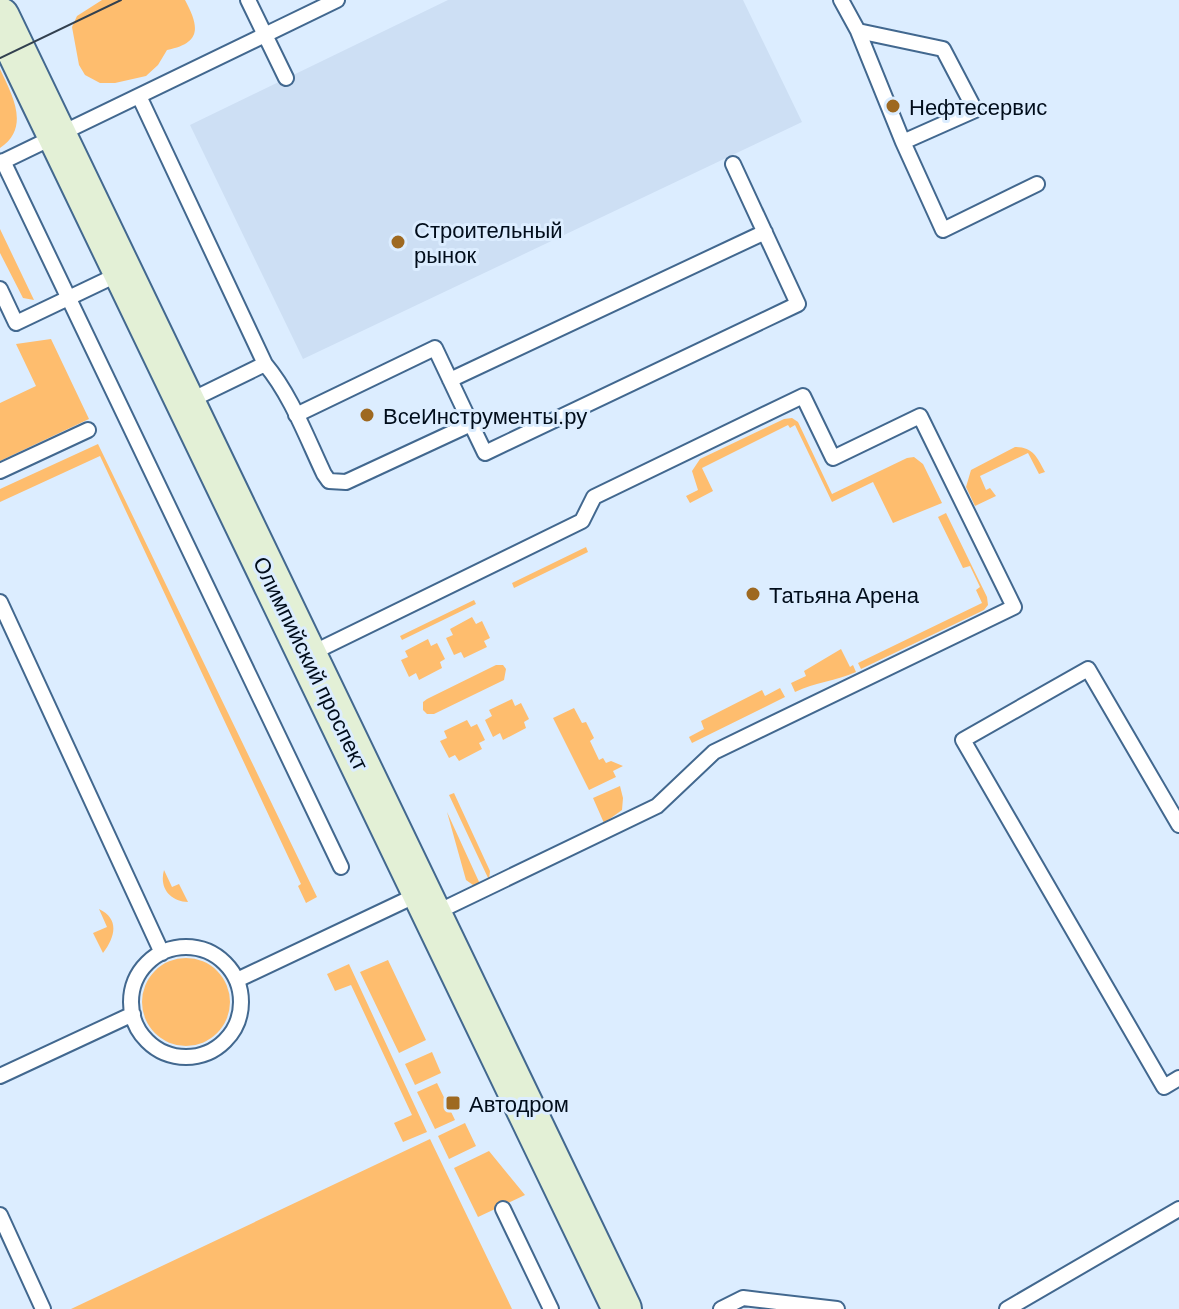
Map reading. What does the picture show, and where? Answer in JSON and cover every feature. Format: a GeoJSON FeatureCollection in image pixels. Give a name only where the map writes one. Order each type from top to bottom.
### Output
{"type":"FeatureCollection","features":[{"type":"Feature","properties":{"kind":"street","name":"Олимпийский проспект"},"geometry":{"type":"LineString","coordinates":[[0,17],[622,1309]]}},
{"type":"Feature","properties":{"kind":"lane"},"geometry":{"type":"LineString","coordinates":[[248,0],[286,78]]}},
{"type":"Feature","properties":{"kind":"lane"},"geometry":{"type":"LineString","coordinates":[[337,0],[2,162],[341,867]]}},
{"type":"Feature","properties":{"kind":"lane"},"geometry":{"type":"LineString","coordinates":[[841,0],[858,31],[943,230],[1037,184]]}},
{"type":"Feature","properties":{"kind":"lane"},"geometry":{"type":"LineString","coordinates":[[858,31],[943,49],[975,110],[903,142]]}},
{"type":"Feature","properties":{"kind":"lane"},"geometry":{"type":"LineString","coordinates":[[139,96],[265,364],[280,382],[329,481],[346,482],[471,424]]}},
{"type":"Feature","properties":{"kind":"lane"},"geometry":{"type":"LineString","coordinates":[[296,415],[435,348],[485,453],[798,304],[733,164]]}},
{"type":"Feature","properties":{"kind":"lane"},"geometry":{"type":"LineString","coordinates":[[450,380],[765,232]]}},
{"type":"Feature","properties":{"kind":"lane"},"geometry":{"type":"LineString","coordinates":[[2,299],[16,323],[124,272]]}},
{"type":"Feature","properties":{"kind":"lane"},"geometry":{"type":"LineString","coordinates":[[187,402],[265,364]]}},
{"type":"Feature","properties":{"kind":"lane"},"geometry":{"type":"LineString","coordinates":[[237,980],[428,904],[657,806],[714,752],[1014,607],[920,416],[833,458],[803,396],[594,497],[582,521],[308,655]]}},
{"type":"Feature","properties":{"kind":"lane"},"geometry":{"type":"LineString","coordinates":[[0,471],[88,430]]}},
{"type":"Feature","properties":{"kind":"lane"},"geometry":{"type":"LineString","coordinates":[[0,602],[162,953]]}},
{"type":"Feature","properties":{"kind":"lane"},"geometry":{"type":"LineString","coordinates":[[1179,825],[1088,669],[963,740],[1164,1087],[1179,1078]]}},
{"type":"Feature","properties":{"kind":"lane"},"geometry":{"type":"LineString","coordinates":[[184,947],[212,953],[227,965],[237,980],[241,998],[240,1016],[232,1033],[219,1046],[202,1055],[184,1057],[154,1047],[137,1027],[132,993],[137,978],[146,965],[162,953],[184,947]]}},
{"type":"Feature","properties":{"kind":"lane"},"geometry":{"type":"LineString","coordinates":[[0,1076],[133,1014]]}},
{"type":"Feature","properties":{"kind":"lane"},"geometry":{"type":"LineString","coordinates":[[503,1209],[551,1309]]}},
{"type":"Feature","properties":{"kind":"lane"},"geometry":{"type":"LineString","coordinates":[[1007,1309],[1179,1209]]}},
{"type":"Feature","properties":{"kind":"lane"},"geometry":{"type":"LineString","coordinates":[[0,1215],[43,1309]]}},
{"type":"Feature","properties":{"kind":"lane"},"geometry":{"type":"LineString","coordinates":[[721,1309],[743,1298],[837,1309]]}},
{"type":"Feature","properties":{"kind":"shaded area"},"geometry":{"type":"Polygon","coordinates":[[[102,0],[185,0],[195,26],[194,33],[186,43],[167,50],[158,65],[146,76],[100,83],[85,75],[79,65],[72,27],[77,16],[102,0]]]}},
{"type":"Feature","properties":{"kind":"shaded area","name":"Строительный рынок"},"geometry":{"type":"Polygon","coordinates":[[[448,0],[743,0],[802,122],[303,359],[190,125],[448,0]]]}},
{"type":"Feature","properties":{"kind":"shaded area"},"geometry":{"type":"Polygon","coordinates":[[[0,69],[13,100],[17,121],[9,140],[0,148],[0,69]]]}},
{"type":"Feature","properties":{"kind":"shaded area"},"geometry":{"type":"Polygon","coordinates":[[[0,229],[34,300],[23,298],[0,253],[0,229]]]}},
{"type":"Feature","properties":{"kind":"shaded area"},"geometry":{"type":"Polygon","coordinates":[[[51,339],[89,419],[0,461],[0,403],[36,386],[16,344],[51,339]]]}},
{"type":"Feature","properties":{"kind":"shaded area"},"geometry":{"type":"Polygon","coordinates":[[[792,418],[798,422],[832,494],[914,457],[923,464],[942,503],[893,523],[873,482],[832,502],[795,425],[790,428],[788,425],[702,468],[713,491],[690,503],[686,496],[698,490],[692,471],[700,459],[792,418]]]}},
{"type":"Feature","properties":{"kind":"shaded area"},"geometry":{"type":"Polygon","coordinates":[[[98,444],[317,897],[306,903],[298,886],[301,884],[100,456],[0,502],[0,489],[98,444]]]}},
{"type":"Feature","properties":{"kind":"shaded area"},"geometry":{"type":"Polygon","coordinates":[[[1015,447],[1030,451],[1045,472],[1039,474],[1028,453],[980,476],[986,490],[990,488],[996,496],[975,506],[966,487],[971,470],[1015,447]]]}},
{"type":"Feature","properties":{"kind":"shaded area"},"geometry":{"type":"Polygon","coordinates":[[[946,513],[987,597],[988,605],[984,610],[861,669],[858,663],[982,603],[976,590],[980,587],[970,566],[963,568],[938,517],[946,513]]]}},
{"type":"Feature","properties":{"kind":"shaded area"},"geometry":{"type":"Polygon","coordinates":[[[586,547],[588,552],[514,588],[512,583],[586,547]]]}},
{"type":"Feature","properties":{"kind":"shaded area"},"geometry":{"type":"Polygon","coordinates":[[[474,600],[476,604],[402,640],[400,636],[474,600]]]}},
{"type":"Feature","properties":{"kind":"shaded area"},"geometry":{"type":"Polygon","coordinates":[[[472,617],[476,624],[482,621],[490,638],[484,641],[487,647],[464,658],[461,652],[454,655],[446,638],[453,635],[450,629],[472,617]]]}},
{"type":"Feature","properties":{"kind":"shaded area"},"geometry":{"type":"Polygon","coordinates":[[[428,639],[431,646],[437,643],[445,659],[440,662],[442,668],[419,680],[416,673],[409,677],[401,660],[408,657],[405,651],[428,639]]]}},
{"type":"Feature","properties":{"kind":"shaded area"},"geometry":{"type":"Polygon","coordinates":[[[841,649],[856,672],[795,692],[791,683],[806,676],[804,671],[841,649]]]}},
{"type":"Feature","properties":{"kind":"shaded area"},"geometry":{"type":"Polygon","coordinates":[[[496,665],[503,665],[506,669],[504,680],[434,714],[423,710],[423,702],[427,699],[496,665]]]}},
{"type":"Feature","properties":{"kind":"shaded area"},"geometry":{"type":"Polygon","coordinates":[[[780,688],[785,697],[692,743],[689,737],[704,729],[701,721],[762,690],[765,696],[780,688]]]}},
{"type":"Feature","properties":{"kind":"shaded area"},"geometry":{"type":"Polygon","coordinates":[[[512,699],[515,706],[521,703],[529,719],[524,722],[526,728],[503,740],[500,733],[493,737],[485,720],[492,716],[489,710],[512,699]]]}},
{"type":"Feature","properties":{"kind":"shaded area"},"geometry":{"type":"Polygon","coordinates":[[[574,708],[594,738],[590,741],[599,760],[603,758],[606,763],[611,761],[623,766],[613,771],[616,777],[589,790],[553,718],[574,708]]]}},
{"type":"Feature","properties":{"kind":"shaded area"},"geometry":{"type":"Polygon","coordinates":[[[467,720],[471,727],[477,724],[485,740],[479,743],[482,749],[459,761],[455,755],[449,758],[440,741],[447,738],[444,731],[467,720]]]}},
{"type":"Feature","properties":{"kind":"shaded area"},"geometry":{"type":"Polygon","coordinates":[[[620,786],[622,810],[604,823],[593,798],[620,786]]]}},
{"type":"Feature","properties":{"kind":"shaded area"},"geometry":{"type":"Polygon","coordinates":[[[454,793],[490,871],[489,880],[449,795],[454,793]]]}},
{"type":"Feature","properties":{"kind":"shaded area"},"geometry":{"type":"Polygon","coordinates":[[[447,812],[480,884],[473,885],[466,880],[447,812]]]}},
{"type":"Feature","properties":{"kind":"shaded area"},"geometry":{"type":"Polygon","coordinates":[[[164,870],[172,887],[179,884],[188,902],[176,899],[167,892],[163,882],[164,870]]]}},
{"type":"Feature","properties":{"kind":"shaded area"},"geometry":{"type":"Polygon","coordinates":[[[99,909],[113,923],[113,935],[103,953],[93,933],[107,927],[99,909]]]}},
{"type":"Feature","properties":{"kind":"shaded area"},"geometry":{"type":"Polygon","coordinates":[[[186,958],[203,962],[217,971],[226,985],[230,1002],[226,1019],[217,1033],[203,1042],[186,1046],[169,1042],[155,1033],[146,1019],[142,1002],[146,985],[155,971],[169,962],[186,958]]]}},
{"type":"Feature","properties":{"kind":"shaded area"},"geometry":{"type":"Polygon","coordinates":[[[388,960],[426,1040],[399,1053],[360,972],[388,960]]]}},
{"type":"Feature","properties":{"kind":"shaded area"},"geometry":{"type":"Polygon","coordinates":[[[349,964],[427,1132],[403,1142],[394,1123],[412,1115],[351,985],[335,991],[327,974],[349,964]]]}},
{"type":"Feature","properties":{"kind":"shaded area"},"geometry":{"type":"Polygon","coordinates":[[[432,1052],[441,1073],[415,1085],[405,1064],[432,1052]]]}},
{"type":"Feature","properties":{"kind":"shaded area"},"geometry":{"type":"Polygon","coordinates":[[[437,1083],[455,1120],[435,1129],[417,1092],[437,1083]]]}},
{"type":"Feature","properties":{"kind":"shaded area"},"geometry":{"type":"Polygon","coordinates":[[[465,1123],[476,1146],[449,1159],[438,1136],[465,1123]]]}},
{"type":"Feature","properties":{"kind":"shaded area"},"geometry":{"type":"Polygon","coordinates":[[[430,1139],[512,1309],[71,1309],[430,1139]]]}},
{"type":"Feature","properties":{"kind":"shaded area"},"geometry":{"type":"Polygon","coordinates":[[[489,1151],[525,1195],[478,1217],[454,1168],[489,1151]]]}},
{"type":"Feature","properties":{"kind":"tram line"},"geometry":{"type":"LineString","coordinates":[[0,58],[121,0]]}},
{"type":"Feature","properties":{"kind":"place","name":"Нефтесервис"},"geometry":{"type":"Point","coordinates":[893,106]}},
{"type":"Feature","properties":{"kind":"place","name":"Строительный рынок"},"geometry":{"type":"Point","coordinates":[398,242]}},
{"type":"Feature","properties":{"kind":"place","name":"ВсеИнструменты.ру"},"geometry":{"type":"Point","coordinates":[367,415]}},
{"type":"Feature","properties":{"kind":"place","name":"Татьяна Арена"},"geometry":{"type":"Point","coordinates":[753,594]}},
{"type":"Feature","properties":{"kind":"place","name":"Автодром"},"geometry":{"type":"Point","coordinates":[453,1103]}}]}
